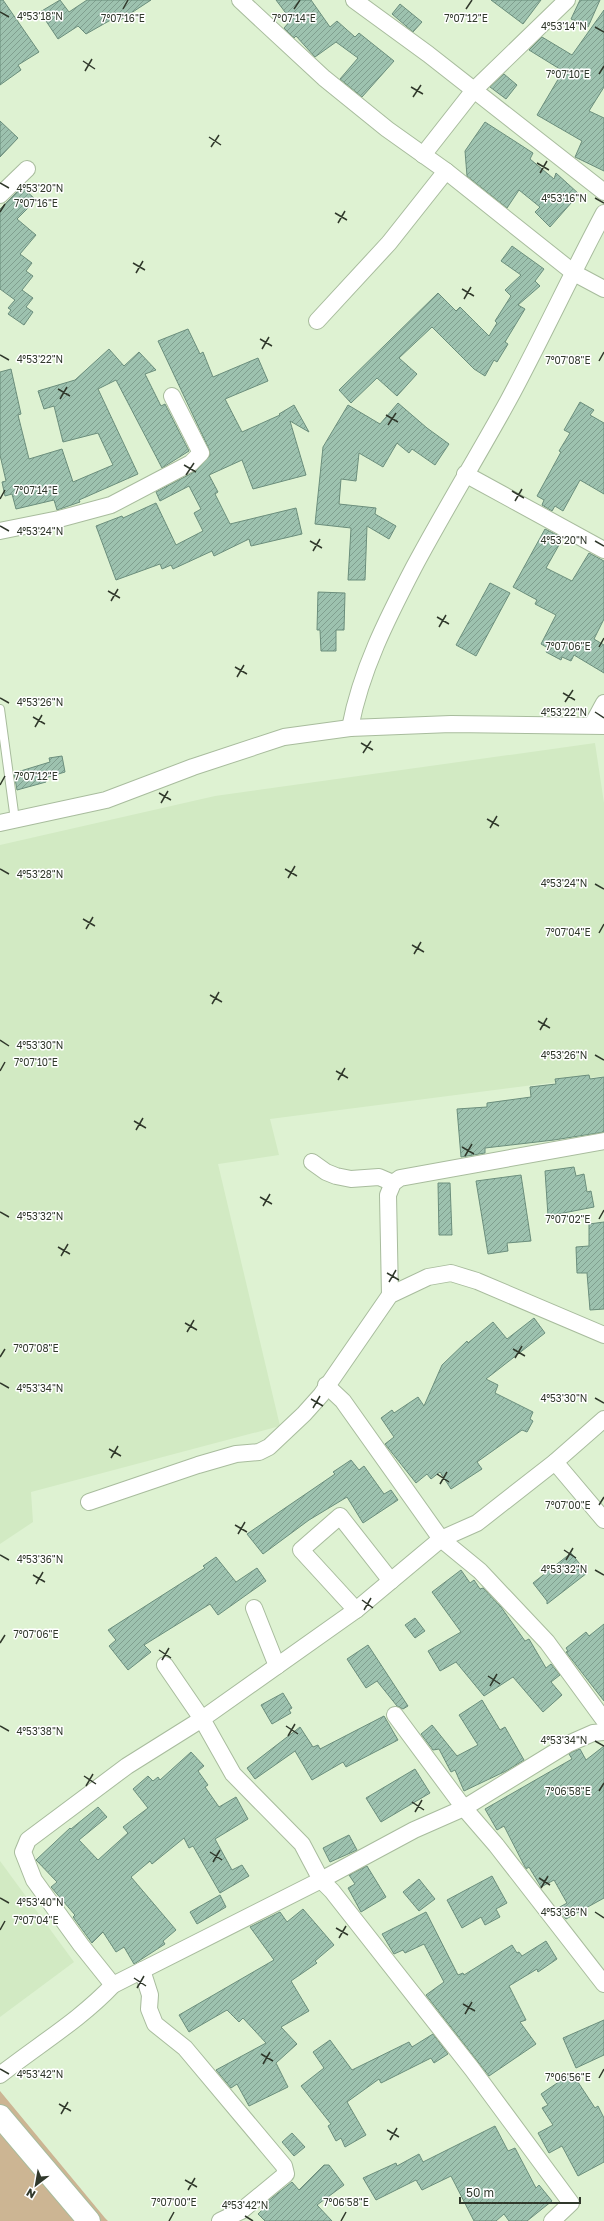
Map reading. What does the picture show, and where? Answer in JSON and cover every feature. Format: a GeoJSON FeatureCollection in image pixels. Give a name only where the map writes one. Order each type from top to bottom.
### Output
{"type":"FeatureCollection","features":[{"type":"Feature","properties":{"kind":"street"},"geometry":{"type":"LineString","coordinates":[[240,0],[324,78],[387,129],[446,171],[574,273],[604,289]]}},
{"type":"Feature","properties":{"kind":"street"},"geometry":{"type":"LineString","coordinates":[[354,0],[474,90],[604,192]]}},
{"type":"Feature","properties":{"kind":"street"},"geometry":{"type":"LineString","coordinates":[[423,155],[474,90],[567,0]]}},
{"type":"Feature","properties":{"kind":"street"},"geometry":{"type":"LineString","coordinates":[[0,195],[27,169]]}},
{"type":"Feature","properties":{"kind":"street"},"geometry":{"type":"LineString","coordinates":[[317,321],[389,243],[446,171]]}},
{"type":"Feature","properties":{"kind":"street"},"geometry":{"type":"LineString","coordinates":[[350,728],[354,704],[363,677],[383,628],[465,474],[508,401],[604,214]]}},
{"type":"Feature","properties":{"kind":"street"},"geometry":{"type":"LineString","coordinates":[[0,531],[59,520],[111,505],[191,463],[201,453],[172,396]]}},
{"type":"Feature","properties":{"kind":"street"},"geometry":{"type":"LineString","coordinates":[[465,474],[604,550]]}},
{"type":"Feature","properties":{"kind":"street"},"geometry":{"type":"LineString","coordinates":[[8,821],[106,800],[193,767],[284,737],[350,728],[451,724],[598,725],[604,703]]}},
{"type":"Feature","properties":{"kind":"street"},"geometry":{"type":"LineString","coordinates":[[390,1295],[388,1202],[392,1183],[400,1178],[604,1141]]}},
{"type":"Feature","properties":{"kind":"street"},"geometry":{"type":"LineString","coordinates":[[312,1162],[326,1172],[336,1176],[352,1178],[379,1177],[392,1183]]}},
{"type":"Feature","properties":{"kind":"street"},"geometry":{"type":"LineString","coordinates":[[89,1502],[213,1460],[236,1454],[259,1452],[280,1438],[321,1395],[326,1385],[390,1295],[428,1277],[451,1273],[477,1281],[604,1335]]}},
{"type":"Feature","properties":{"kind":"street"},"geometry":{"type":"LineString","coordinates":[[326,1385],[343,1401],[441,1539],[480,1571],[547,1642],[604,1720]]}},
{"type":"Feature","properties":{"kind":"street"},"geometry":{"type":"LineString","coordinates":[[113,1985],[81,1945],[34,1880],[23,1852],[28,1840],[127,1766],[202,1719],[356,1610],[441,1539],[477,1524],[555,1462],[604,1419]]}},
{"type":"Feature","properties":{"kind":"street"},"geometry":{"type":"LineString","coordinates":[[555,1462],[604,1520]]}},
{"type":"Feature","properties":{"kind":"street"},"geometry":{"type":"LineString","coordinates":[[356,1610],[301,1550],[340,1516],[391,1581]]}},
{"type":"Feature","properties":{"kind":"street"},"geometry":{"type":"LineString","coordinates":[[254,1608],[277,1666]]}},
{"type":"Feature","properties":{"kind":"street"},"geometry":{"type":"LineString","coordinates":[[165,1665],[202,1719],[234,1774],[302,1844],[321,1880],[332,1891],[472,2069],[571,2203],[552,2221]]}},
{"type":"Feature","properties":{"kind":"street"},"geometry":{"type":"LineString","coordinates":[[395,1715],[464,1808],[496,1845],[604,1984]]}},
{"type":"Feature","properties":{"kind":"street"},"geometry":{"type":"LineString","coordinates":[[0,2075],[92,2006],[113,1985],[321,1880],[414,1830],[464,1808],[568,1744],[592,1733],[604,1732]]}},
{"type":"Feature","properties":{"kind":"street"},"geometry":{"type":"LineString","coordinates":[[142,1970],[150,1995],[149,2009],[155,2024],[185,2048],[284,2166],[286,2174],[243,2216],[220,2221]]}},
{"type":"Feature","properties":{"kind":"street"},"geometry":{"type":"LineString","coordinates":[[0,2116],[90,2221]]}},
{"type":"Feature","properties":{"kind":"lane"},"geometry":{"type":"LineString","coordinates":[[0,709],[8,821]]}},
{"type":"Feature","properties":{"kind":"shaded area"},"geometry":{"type":"Polygon","coordinates":[[[595,743],[604,803],[604,1076],[270,1119],[279,1155],[218,1164],[280,1426],[31,1492],[33,1522],[0,1544],[0,845],[215,796],[595,743]]]}},
{"type":"Feature","properties":{"kind":"shaded area"},"geometry":{"type":"Polygon","coordinates":[[[0,1861],[74,1962],[0,2017],[0,1861]]]}},
{"type":"Feature","properties":{"kind":"shaded area"},"geometry":{"type":"Polygon","coordinates":[[[0,2091],[105,2218],[108,2221],[0,2221],[0,2091]]]}},
{"type":"Feature","properties":{"kind":"building"},"geometry":{"type":"Polygon","coordinates":[[[0,0],[3,0],[39,52],[18,65],[21,70],[0,85],[0,0]]]}},
{"type":"Feature","properties":{"kind":"building"},"geometry":{"type":"Polygon","coordinates":[[[60,0],[69,12],[87,0],[151,0],[119,21],[116,17],[86,34],[78,26],[58,39],[40,12],[60,0]]]}},
{"type":"Feature","properties":{"kind":"building"},"geometry":{"type":"Polygon","coordinates":[[[276,0],[311,0],[330,27],[337,21],[355,37],[359,33],[394,61],[362,97],[340,79],[358,58],[336,42],[315,57],[296,36],[294,38],[284,28],[291,20],[276,0]]]}},
{"type":"Feature","properties":{"kind":"building"},"geometry":{"type":"Polygon","coordinates":[[[491,0],[541,0],[523,24],[491,0]]]}},
{"type":"Feature","properties":{"kind":"building"},"geometry":{"type":"Polygon","coordinates":[[[580,0],[600,0],[588,27],[571,19],[580,0]]]}},
{"type":"Feature","properties":{"kind":"building"},"geometry":{"type":"Polygon","coordinates":[[[400,4],[422,22],[413,32],[392,14],[400,4]]]}},
{"type":"Feature","properties":{"kind":"building"},"geometry":{"type":"Polygon","coordinates":[[[604,10],[604,87],[589,111],[604,118],[604,171],[575,157],[582,141],[537,115],[563,71],[529,50],[542,37],[572,55],[604,10]]]}},
{"type":"Feature","properties":{"kind":"building"},"geometry":{"type":"Polygon","coordinates":[[[504,74],[517,85],[506,99],[490,87],[504,74]]]}},
{"type":"Feature","properties":{"kind":"building"},"geometry":{"type":"Polygon","coordinates":[[[0,121],[18,138],[0,157],[0,121]]]}},
{"type":"Feature","properties":{"kind":"building"},"geometry":{"type":"Polygon","coordinates":[[[485,122],[533,153],[530,159],[554,179],[556,173],[579,194],[550,227],[535,212],[540,207],[519,190],[507,208],[467,176],[465,151],[485,122]]]}},
{"type":"Feature","properties":{"kind":"building"},"geometry":{"type":"Polygon","coordinates":[[[22,187],[36,200],[17,219],[36,235],[20,254],[32,263],[26,271],[33,276],[22,290],[33,298],[26,307],[33,312],[24,325],[8,314],[11,310],[8,308],[15,300],[0,289],[0,209],[22,187]]]}},
{"type":"Feature","properties":{"kind":"building"},"geometry":{"type":"Polygon","coordinates":[[[512,246],[544,269],[535,281],[540,286],[518,305],[525,309],[505,342],[508,344],[497,362],[494,360],[485,376],[474,369],[432,327],[399,358],[417,374],[397,396],[377,378],[351,403],[339,390],[438,293],[456,311],[460,307],[489,336],[497,323],[495,321],[511,296],[505,290],[521,275],[501,261],[512,246]]]}},
{"type":"Feature","properties":{"kind":"building"},"geometry":{"type":"Polygon","coordinates":[[[188,329],[200,354],[203,352],[213,377],[258,358],[268,381],[225,399],[242,432],[280,415],[279,414],[294,405],[309,432],[290,421],[306,475],[253,489],[242,460],[209,475],[218,492],[215,494],[230,524],[296,508],[302,534],[251,546],[249,539],[214,556],[212,551],[173,569],[171,565],[162,569],[160,564],[116,580],[96,526],[122,516],[123,518],[156,503],[176,545],[203,531],[194,513],[201,509],[189,486],[160,501],[156,492],[196,471],[210,455],[209,449],[158,341],[188,329]]]}},
{"type":"Feature","properties":{"kind":"building"},"geometry":{"type":"Polygon","coordinates":[[[109,349],[124,366],[139,352],[156,370],[145,374],[161,406],[165,404],[189,451],[162,468],[116,380],[98,389],[138,474],[79,500],[80,502],[57,510],[54,500],[16,509],[12,494],[5,496],[2,482],[6,481],[0,455],[0,372],[11,369],[21,414],[18,415],[29,459],[62,449],[73,482],[113,465],[98,433],[63,442],[54,406],[44,409],[38,391],[75,380],[109,349]]]}},
{"type":"Feature","properties":{"kind":"building"},"geometry":{"type":"Polygon","coordinates":[[[580,402],[594,410],[590,415],[604,423],[604,494],[580,480],[563,511],[555,506],[552,511],[542,505],[544,500],[537,496],[561,452],[559,451],[570,433],[564,430],[580,402]]]}},
{"type":"Feature","properties":{"kind":"building"},"geometry":{"type":"Polygon","coordinates":[[[398,403],[427,428],[449,444],[435,465],[412,449],[409,453],[397,443],[383,467],[359,453],[356,481],[341,479],[339,504],[376,508],[375,514],[396,526],[389,539],[367,526],[365,580],[348,580],[351,528],[315,524],[323,447],[348,405],[380,424],[398,403]]]}},
{"type":"Feature","properties":{"kind":"building"},"geometry":{"type":"Polygon","coordinates":[[[545,529],[563,538],[546,568],[572,581],[589,553],[604,561],[604,619],[594,639],[604,645],[604,673],[574,655],[571,661],[562,657],[561,660],[546,652],[548,648],[541,644],[556,615],[535,604],[537,600],[513,587],[545,529]]]}},
{"type":"Feature","properties":{"kind":"building"},"geometry":{"type":"Polygon","coordinates":[[[490,583],[510,593],[476,656],[456,645],[490,583]]]}},
{"type":"Feature","properties":{"kind":"building"},"geometry":{"type":"Polygon","coordinates":[[[318,592],[345,593],[344,630],[336,630],[336,651],[321,651],[320,630],[317,630],[318,592]]]}},
{"type":"Feature","properties":{"kind":"building"},"geometry":{"type":"Polygon","coordinates":[[[62,756],[65,772],[45,778],[46,782],[17,790],[14,773],[50,762],[49,758],[62,756]]]}},
{"type":"Feature","properties":{"kind":"building"},"geometry":{"type":"Polygon","coordinates":[[[589,1075],[590,1079],[604,1077],[604,1132],[554,1140],[485,1148],[485,1153],[461,1157],[457,1109],[487,1107],[487,1103],[531,1097],[530,1087],[556,1084],[555,1079],[589,1075]]]}},
{"type":"Feature","properties":{"kind":"building"},"geometry":{"type":"Polygon","coordinates":[[[574,1167],[576,1176],[584,1174],[587,1192],[591,1191],[594,1207],[548,1216],[545,1171],[574,1167]]]}},
{"type":"Feature","properties":{"kind":"building"},"geometry":{"type":"Polygon","coordinates":[[[521,1175],[531,1241],[507,1243],[508,1251],[488,1254],[476,1181],[521,1175]]]}},
{"type":"Feature","properties":{"kind":"building"},"geometry":{"type":"Polygon","coordinates":[[[438,1183],[450,1183],[452,1235],[439,1235],[438,1183]]]}},
{"type":"Feature","properties":{"kind":"building"},"geometry":{"type":"Polygon","coordinates":[[[604,1222],[604,1309],[590,1310],[587,1273],[577,1273],[576,1247],[589,1246],[589,1224],[604,1222]]]}},
{"type":"Feature","properties":{"kind":"building"},"geometry":{"type":"Polygon","coordinates":[[[534,1318],[545,1333],[486,1379],[498,1385],[495,1393],[533,1412],[530,1419],[533,1421],[527,1432],[522,1430],[477,1462],[482,1469],[451,1489],[440,1472],[431,1479],[427,1474],[416,1483],[385,1444],[394,1437],[381,1418],[392,1410],[394,1413],[418,1397],[424,1406],[442,1365],[467,1341],[468,1343],[493,1322],[507,1339],[534,1318]]]}},
{"type":"Feature","properties":{"kind":"building"},"geometry":{"type":"Polygon","coordinates":[[[351,1460],[359,1470],[364,1466],[384,1494],[391,1490],[398,1500],[363,1523],[347,1497],[309,1520],[263,1554],[247,1534],[335,1474],[333,1472],[351,1460]]]}},
{"type":"Feature","properties":{"kind":"building"},"geometry":{"type":"Polygon","coordinates":[[[571,1553],[587,1573],[547,1604],[547,1601],[533,1583],[571,1553]]]}},
{"type":"Feature","properties":{"kind":"building"},"geometry":{"type":"Polygon","coordinates":[[[216,1557],[236,1582],[257,1568],[266,1581],[218,1615],[210,1604],[144,1645],[151,1652],[128,1670],[109,1646],[116,1640],[108,1630],[205,1568],[203,1566],[216,1557]]]}},
{"type":"Feature","properties":{"kind":"building"},"geometry":{"type":"Polygon","coordinates":[[[461,1570],[470,1583],[474,1580],[480,1589],[483,1588],[501,1607],[525,1641],[529,1639],[546,1668],[551,1664],[560,1675],[551,1682],[562,1695],[543,1712],[513,1677],[484,1696],[456,1662],[440,1671],[428,1651],[461,1632],[432,1592],[461,1570]]]}},
{"type":"Feature","properties":{"kind":"building"},"geometry":{"type":"Polygon","coordinates":[[[415,1618],[425,1631],[415,1638],[405,1625],[415,1618]]]}},
{"type":"Feature","properties":{"kind":"building"},"geometry":{"type":"Polygon","coordinates":[[[604,1624],[604,1701],[566,1652],[568,1651],[566,1648],[586,1632],[589,1636],[604,1624]]]}},
{"type":"Feature","properties":{"kind":"building"},"geometry":{"type":"Polygon","coordinates":[[[368,1645],[408,1706],[403,1709],[397,1706],[377,1681],[366,1688],[347,1659],[368,1645]]]}},
{"type":"Feature","properties":{"kind":"building"},"geometry":{"type":"Polygon","coordinates":[[[283,1693],[292,1708],[289,1710],[291,1713],[272,1724],[261,1705],[283,1693]]]}},
{"type":"Feature","properties":{"kind":"building"},"geometry":{"type":"Polygon","coordinates":[[[482,1700],[500,1730],[505,1727],[524,1760],[506,1771],[464,1791],[455,1770],[451,1772],[439,1749],[433,1750],[421,1734],[432,1725],[457,1756],[478,1745],[459,1715],[482,1700]]]}},
{"type":"Feature","properties":{"kind":"building"},"geometry":{"type":"Polygon","coordinates":[[[384,1716],[398,1740],[346,1767],[343,1762],[312,1780],[295,1751],[255,1779],[247,1768],[300,1727],[313,1747],[318,1745],[320,1749],[384,1716]]]}},
{"type":"Feature","properties":{"kind":"building"},"geometry":{"type":"Polygon","coordinates":[[[604,1746],[604,1898],[566,1919],[558,1908],[567,1903],[554,1880],[541,1887],[529,1867],[526,1869],[504,1826],[497,1830],[485,1809],[572,1759],[569,1754],[572,1752],[580,1749],[586,1760],[604,1746]]]}},
{"type":"Feature","properties":{"kind":"building"},"geometry":{"type":"Polygon","coordinates":[[[191,1752],[204,1766],[198,1771],[208,1785],[205,1787],[219,1807],[236,1797],[248,1819],[215,1839],[232,1870],[242,1865],[249,1876],[220,1893],[193,1846],[189,1848],[184,1838],[152,1864],[150,1861],[131,1877],[176,1930],[163,1941],[165,1944],[134,1964],[124,1947],[116,1952],[103,1932],[92,1943],[73,1917],[75,1915],[51,1887],[57,1882],[36,1860],[70,1828],[71,1829],[98,1807],[107,1817],[79,1840],[98,1860],[128,1833],[123,1827],[148,1808],[133,1789],[148,1776],[153,1781],[158,1777],[160,1780],[191,1752]]]}},
{"type":"Feature","properties":{"kind":"building"},"geometry":{"type":"Polygon","coordinates":[[[415,1769],[430,1793],[381,1822],[366,1798],[415,1769]]]}},
{"type":"Feature","properties":{"kind":"building"},"geometry":{"type":"Polygon","coordinates":[[[349,1835],[357,1850],[330,1862],[323,1848],[349,1835]]]}},
{"type":"Feature","properties":{"kind":"building"},"geometry":{"type":"Polygon","coordinates":[[[367,1866],[386,1897],[361,1912],[348,1888],[355,1884],[349,1875],[367,1866]]]}},
{"type":"Feature","properties":{"kind":"building"},"geometry":{"type":"Polygon","coordinates":[[[492,1876],[507,1903],[496,1909],[500,1917],[485,1925],[481,1917],[462,1928],[447,1900],[492,1876]]]}},
{"type":"Feature","properties":{"kind":"building"},"geometry":{"type":"Polygon","coordinates":[[[419,1879],[435,1899],[419,1911],[403,1892],[419,1879]]]}},
{"type":"Feature","properties":{"kind":"building"},"geometry":{"type":"Polygon","coordinates":[[[220,1895],[226,1907],[197,1924],[190,1912],[220,1895]]]}},
{"type":"Feature","properties":{"kind":"building"},"geometry":{"type":"Polygon","coordinates":[[[303,1909],[334,1945],[315,1961],[317,1963],[291,1981],[309,2011],[281,2027],[297,2044],[276,2063],[288,2087],[249,2106],[237,2084],[231,2088],[216,2070],[266,2043],[243,2018],[239,2022],[227,2010],[189,2032],[179,2015],[274,1960],[250,1927],[280,1912],[287,1922],[303,1909]]]}},
{"type":"Feature","properties":{"kind":"building"},"geometry":{"type":"Polygon","coordinates":[[[426,1912],[458,1975],[463,1973],[464,1975],[512,1945],[517,1953],[519,1952],[522,1956],[546,1941],[557,1959],[538,1972],[537,1969],[509,1986],[526,2020],[520,2022],[536,2044],[489,2076],[426,1995],[444,1982],[424,1944],[405,1953],[403,1950],[394,1954],[382,1934],[426,1912]]]}},
{"type":"Feature","properties":{"kind":"building"},"geometry":{"type":"Polygon","coordinates":[[[604,2020],[604,2055],[576,2068],[563,2038],[604,2020]]]}},
{"type":"Feature","properties":{"kind":"building"},"geometry":{"type":"Polygon","coordinates":[[[433,2034],[448,2054],[434,2063],[431,2058],[381,2083],[379,2079],[347,2102],[366,2135],[345,2147],[341,2138],[336,2141],[328,2126],[331,2124],[301,2086],[324,2068],[313,2052],[330,2040],[352,2070],[409,2042],[412,2047],[433,2034]]]}},
{"type":"Feature","properties":{"kind":"building"},"geometry":{"type":"Polygon","coordinates":[[[572,2073],[595,2108],[598,2106],[604,2118],[604,2162],[578,2176],[562,2146],[549,2153],[538,2133],[553,2125],[542,2108],[548,2105],[541,2094],[572,2073]]]}},
{"type":"Feature","properties":{"kind":"building"},"geometry":{"type":"Polygon","coordinates":[[[495,2126],[508,2151],[515,2148],[536,2188],[539,2185],[552,2201],[527,2221],[509,2221],[504,2214],[496,2221],[474,2221],[451,2176],[422,2190],[416,2180],[376,2200],[363,2178],[396,2163],[397,2166],[419,2154],[423,2162],[495,2126]]]}},
{"type":"Feature","properties":{"kind":"building"},"geometry":{"type":"Polygon","coordinates":[[[292,2133],[305,2147],[294,2156],[282,2142],[292,2133]]]}},
{"type":"Feature","properties":{"kind":"building"},"geometry":{"type":"Polygon","coordinates":[[[324,2165],[329,2165],[344,2185],[317,2205],[332,2221],[265,2221],[258,2214],[265,2207],[263,2205],[292,2182],[299,2190],[324,2165]]]}}]}
